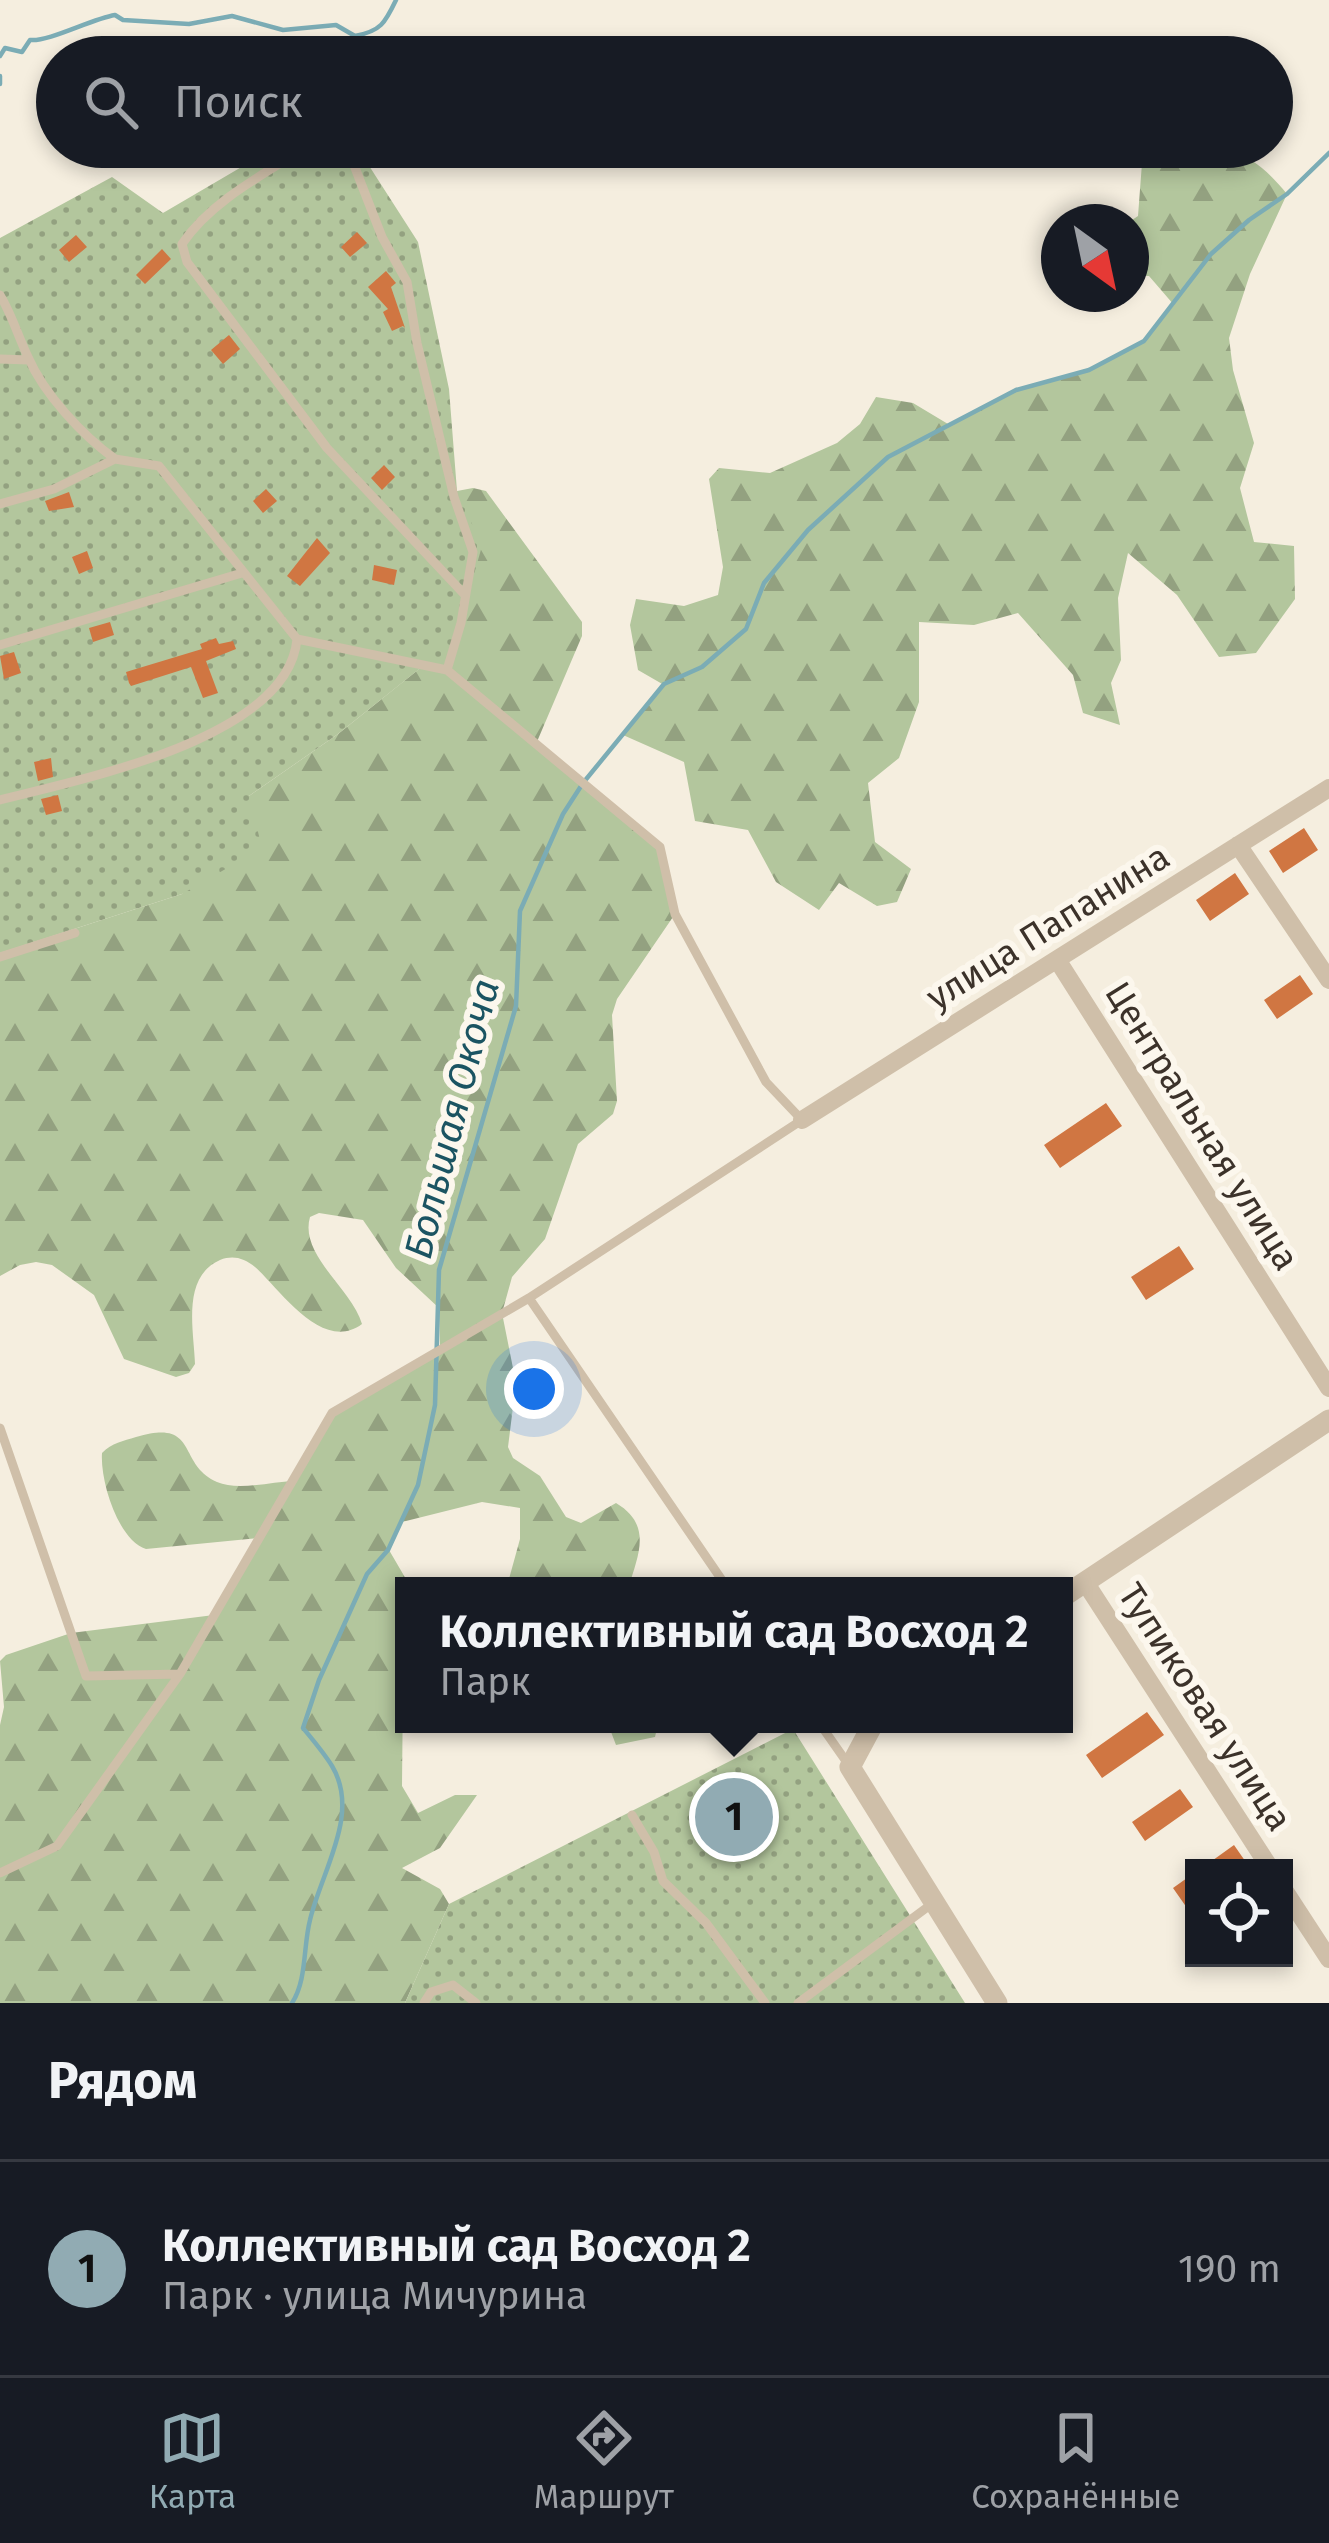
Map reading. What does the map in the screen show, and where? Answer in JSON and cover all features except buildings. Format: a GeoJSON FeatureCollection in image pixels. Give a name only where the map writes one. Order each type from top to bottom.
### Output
{"type":"FeatureCollection","features":[{"type":"Feature","properties":{"kind":"street","name":"улица Папанина"},"geometry":{"type":"LineString","coordinates":[[802,1120],[1329,788]]}},
{"type":"Feature","properties":{"kind":"street"},"geometry":{"type":"LineString","coordinates":[[1238,845],[1329,980]]}},
{"type":"Feature","properties":{"kind":"street","name":"Центральная улица"},"geometry":{"type":"LineString","coordinates":[[1058,961],[1329,1388]]}},
{"type":"Feature","properties":{"kind":"street"},"geometry":{"type":"LineString","coordinates":[[1073,1590],[1329,1420]]}},
{"type":"Feature","properties":{"kind":"street","name":"Тупиковая улица"},"geometry":{"type":"LineString","coordinates":[[1085,1582],[1264,1859]]}},
{"type":"Feature","properties":{"kind":"street"},"geometry":{"type":"LineString","coordinates":[[868,1733],[850,1768],[997,2003]]}},
{"type":"Feature","properties":{"kind":"street"},"geometry":{"type":"LineString","coordinates":[[1293,1904],[1329,1959]]}},
{"type":"Feature","properties":{"kind":"lane"},"geometry":{"type":"LineString","coordinates":[[274,168],[192,229],[182,244],[187,262],[327,448],[464,594]]}},
{"type":"Feature","properties":{"kind":"lane"},"geometry":{"type":"LineString","coordinates":[[355,168],[382,237],[407,282],[454,497],[473,552],[474,566],[447,670]]}},
{"type":"Feature","properties":{"kind":"lane"},"geometry":{"type":"LineString","coordinates":[[0,295],[29,360],[94,444],[115,459],[159,466],[297,639],[447,670],[660,847],[675,914],[766,1082],[802,1120],[529,1298],[332,1413],[180,1674],[57,1846],[0,1873]]}},
{"type":"Feature","properties":{"kind":"lane"},"geometry":{"type":"LineString","coordinates":[[0,359],[29,360]]}},
{"type":"Feature","properties":{"kind":"lane"},"geometry":{"type":"LineString","coordinates":[[0,505],[54,489],[115,459]]}},
{"type":"Feature","properties":{"kind":"lane"},"geometry":{"type":"LineString","coordinates":[[0,645],[242,573]]}},
{"type":"Feature","properties":{"kind":"lane"},"geometry":{"type":"LineString","coordinates":[[0,800],[120,766],[200,739],[228,724],[276,688],[295,662],[297,639]]}},
{"type":"Feature","properties":{"kind":"lane"},"geometry":{"type":"LineString","coordinates":[[0,957],[75,934]]}},
{"type":"Feature","properties":{"kind":"lane"},"geometry":{"type":"LineString","coordinates":[[529,1298],[720,1577]]}},
{"type":"Feature","properties":{"kind":"lane"},"geometry":{"type":"LineString","coordinates":[[0,1428],[86,1676],[180,1674]]}},
{"type":"Feature","properties":{"kind":"lane"},"geometry":{"type":"LineString","coordinates":[[826,1733],[850,1768]]}},
{"type":"Feature","properties":{"kind":"lane"},"geometry":{"type":"LineString","coordinates":[[632,1815],[663,1881],[706,1922],[765,2003]]}},
{"type":"Feature","properties":{"kind":"lane"},"geometry":{"type":"LineString","coordinates":[[798,2003],[934,1902]]}},
{"type":"Feature","properties":{"kind":"lane"},"geometry":{"type":"LineString","coordinates":[[424,2003],[431,1992],[453,1985],[476,2003]]}},
{"type":"Feature","properties":{"kind":"green space"},"geometry":{"type":"Polygon","coordinates":[[[240,168],[370,168],[418,242],[449,389],[457,491],[482,546],[447,670],[423,666],[338,734],[249,796],[262,848],[182,894],[0,953],[0,238],[112,177],[163,213],[240,168]]]}},
{"type":"Feature","properties":{"kind":"green space"},"geometry":{"type":"Polygon","coordinates":[[[1142,168],[1261,168],[1287,194],[1250,274],[1229,338],[1254,443],[1240,488],[1254,542],[1294,546],[1295,599],[1256,653],[1219,657],[1177,595],[1128,553],[1118,598],[1121,660],[1111,683],[1120,725],[1083,713],[1073,675],[1018,613],[974,625],[919,622],[919,702],[899,758],[868,783],[875,842],[911,869],[897,902],[877,906],[839,883],[819,910],[776,882],[748,830],[695,821],[684,762],[623,735],[664,685],[638,670],[630,625],[636,599],[684,606],[718,595],[723,567],[709,479],[719,468],[770,473],[837,443],[860,424],[876,397],[913,403],[948,424],[1016,390],[1089,370],[1144,341],[1174,305],[1149,276],[1149,204],[1139,204],[1142,168]]]}},
{"type":"Feature","properties":{"kind":"green space"},"geometry":{"type":"Polygon","coordinates":[[[457,491],[486,491],[582,622],[582,636],[536,744],[660,847],[675,914],[617,999],[612,1015],[617,1101],[613,1114],[578,1144],[545,1239],[512,1277],[502,1313],[516,1383],[508,1447],[513,1458],[540,1476],[566,1517],[581,1523],[616,1503],[628,1512],[639,1531],[636,1563],[632,1577],[509,1577],[520,1539],[520,1508],[482,1502],[402,1522],[389,1550],[405,1577],[395,1577],[395,1733],[403,1733],[402,1786],[418,1813],[455,1795],[477,1795],[440,1848],[402,1868],[440,1889],[449,1904],[405,2003],[0,2003],[0,1725],[4,1707],[0,1661],[71,1633],[214,1615],[258,1538],[146,1549],[119,1522],[104,1479],[102,1453],[136,1437],[170,1433],[179,1438],[204,1474],[217,1482],[244,1486],[293,1481],[332,1413],[440,1349],[439,1308],[396,1268],[363,1220],[319,1213],[310,1217],[309,1231],[319,1258],[362,1324],[347,1331],[317,1325],[251,1264],[225,1258],[200,1279],[192,1306],[195,1364],[189,1373],[176,1377],[124,1359],[94,1295],[52,1265],[20,1265],[0,1276],[0,953],[182,894],[249,796],[338,734],[424,665],[457,491]]]}},
{"type":"Feature","properties":{"kind":"green space"},"geometry":{"type":"Polygon","coordinates":[[[611,1733],[656,1733],[655,1737],[616,1745],[611,1733]]]}},
{"type":"Feature","properties":{"kind":"green space"},"geometry":{"type":"Polygon","coordinates":[[[785,1733],[796,1733],[965,2003],[405,2003],[449,1904],[785,1733]]]}},
{"type":"Feature","properties":{"kind":"waterway","name":"Большая Окоча"},"geometry":{"type":"LineString","coordinates":[[355,36],[381,25],[396,0]]}},
{"type":"Feature","properties":{"kind":"waterway","name":"Большая Окоча"},"geometry":{"type":"LineString","coordinates":[[53,36],[115,15],[123,20],[189,24],[232,16],[283,30],[336,25],[355,36]]}},
{"type":"Feature","properties":{"kind":"waterway","name":"Большая Окоча"},"geometry":{"type":"LineString","coordinates":[[0,56],[5,48],[22,52],[36,39]]}},
{"type":"Feature","properties":{"kind":"waterway","name":"Большая Окоча"},"geometry":{"type":"LineString","coordinates":[[0,76],[0,84]]}},
{"type":"Feature","properties":{"kind":"waterway","name":"Большая Окоча"},"geometry":{"type":"LineString","coordinates":[[292,2003],[302,1974],[310,1920],[336,1843],[342,1804],[332,1766],[303,1728],[319,1680],[367,1574],[388,1550],[418,1485],[435,1405],[439,1270],[516,1006],[520,911],[563,814],[664,684],[702,667],[746,629],[764,583],[808,530],[888,457],[1016,390],[1089,370],[1144,341],[1211,254],[1287,194],[1329,153]]}},
{"type":"Feature","properties":{"kind":"place","name":"Коллективный сад Восход 2"},"geometry":{"type":"Point","coordinates":[734,1817]}}]}
